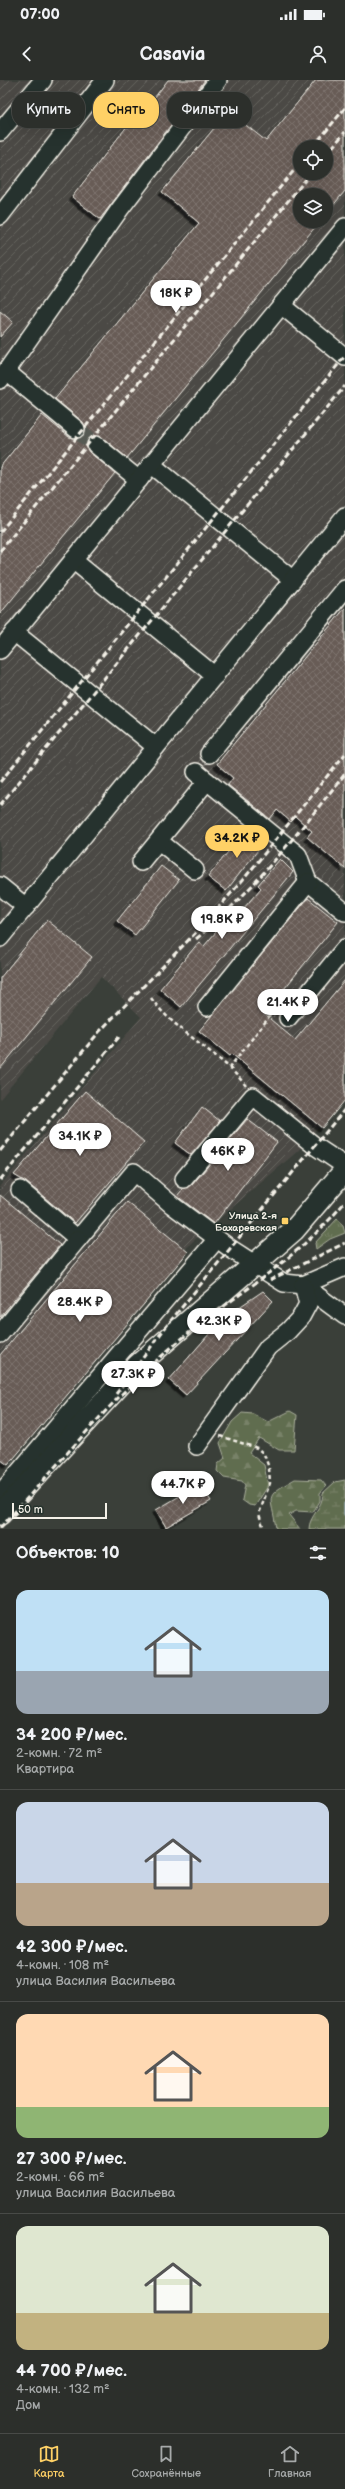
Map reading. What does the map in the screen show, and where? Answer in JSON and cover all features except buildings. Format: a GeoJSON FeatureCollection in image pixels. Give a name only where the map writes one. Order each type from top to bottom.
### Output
{"type":"FeatureCollection","features":[{"type":"Feature","properties":{"kind":"main road"},"geometry":{"type":"LineString","coordinates":[[0,1514],[8,1485],[138,1365],[294,1230],[345,1170]]}},
{"type":"Feature","properties":{"kind":"lane"},"geometry":{"type":"LineString","coordinates":[[0,132],[43,80]]}},
{"type":"Feature","properties":{"kind":"lane"},"geometry":{"type":"LineString","coordinates":[[0,216],[105,80]]}},
{"type":"Feature","properties":{"kind":"lane"},"geometry":{"type":"LineString","coordinates":[[76,429],[3,376],[120,209],[218,80]]}},
{"type":"Feature","properties":{"kind":"lane"},"geometry":{"type":"LineString","coordinates":[[0,650],[345,227]]}},
{"type":"Feature","properties":{"kind":"lane"},"geometry":{"type":"LineString","coordinates":[[281,305],[345,357]]}},
{"type":"Feature","properties":{"kind":"lane"},"geometry":{"type":"LineString","coordinates":[[96,445],[139,480]]}},
{"type":"Feature","properties":{"kind":"lane"},"geometry":{"type":"LineString","coordinates":[[151,464],[293,580]]}},
{"type":"Feature","properties":{"kind":"lane"},"geometry":{"type":"LineString","coordinates":[[0,938],[345,516]]}},
{"type":"Feature","properties":{"kind":"lane"},"geometry":{"type":"LineString","coordinates":[[73,560],[215,676]]}},
{"type":"Feature","properties":{"kind":"lane"},"geometry":{"type":"LineString","coordinates":[[209,754],[345,589]]}},
{"type":"Feature","properties":{"kind":"lane"},"geometry":{"type":"LineString","coordinates":[[14,632],[156,747]]}},
{"type":"Feature","properties":{"kind":"lane"},"geometry":{"type":"LineString","coordinates":[[142,862],[159,841],[201,777],[298,855],[308,882],[345,912]]}},
{"type":"Feature","properties":{"kind":"lane"},"geometry":{"type":"LineString","coordinates":[[159,841],[195,870]]}},
{"type":"Feature","properties":{"kind":"lane"},"geometry":{"type":"LineString","coordinates":[[207,1007],[308,882]]}},
{"type":"Feature","properties":{"kind":"lane"},"geometry":{"type":"LineString","coordinates":[[0,886],[26,907]]}},
{"type":"Feature","properties":{"kind":"lane"},"geometry":{"type":"LineString","coordinates":[[288,1018],[345,948]]}},
{"type":"Feature","properties":{"kind":"lane"},"geometry":{"type":"LineString","coordinates":[[184,1179],[253,1096],[315,1146],[345,1166]]}},
{"type":"Feature","properties":{"kind":"lane"},"geometry":{"type":"LineString","coordinates":[[0,1334],[134,1172],[217,1239],[284,1283],[303,1285],[345,1267]]}},
{"type":"Feature","properties":{"kind":"lane"},"geometry":{"type":"LineString","coordinates":[[20,1190],[78,1239]]}},
{"type":"Feature","properties":{"kind":"lane"},"geometry":{"type":"LineString","coordinates":[[8,1485],[217,1239]]}},
{"type":"Feature","properties":{"kind":"lane"},"geometry":{"type":"LineString","coordinates":[[303,1285],[345,1316]]}},
{"type":"Feature","properties":{"kind":"lane"},"geometry":{"type":"LineString","coordinates":[[197,1446],[210,1430],[268,1347],[301,1317],[308,1304],[303,1285]]}},
{"type":"Feature","properties":{"kind":"path"},"geometry":{"type":"LineString","coordinates":[[150,998],[158,1008],[229,1068],[253,1096]]}},
{"type":"Feature","properties":{"kind":"path"},"geometry":{"type":"LineString","coordinates":[[229,1068],[270,1016],[288,1018]]}},
{"type":"Feature","properties":{"kind":"path"},"geometry":{"type":"LineString","coordinates":[[210,1430],[224,1439],[257,1448],[264,1454],[269,1468],[270,1483],[259,1514],[264,1529]]}},
{"type":"Feature","properties":{"kind":"shaded area"},"geometry":{"type":"Polygon","coordinates":[[[0,80],[31,80],[21,92],[12,92],[12,104],[0,119],[0,80]]]}},
{"type":"Feature","properties":{"kind":"shaded area"},"geometry":{"type":"Polygon","coordinates":[[[48,80],[345,80],[345,1095],[299,1150],[191,1243],[0,1467],[0,1186],[141,1017],[101,977],[0,1099],[0,141],[12,126],[12,128],[85,128],[85,92],[39,92],[48,80]]]}},
{"type":"Feature","properties":{"kind":"green space"},"geometry":{"type":"Polygon","coordinates":[[[337,1219],[343,1226],[345,1233],[330,1239],[316,1249],[315,1243],[337,1219]]]}},
{"type":"Feature","properties":{"kind":"green space"},"geometry":{"type":"Polygon","coordinates":[[[290,1411],[297,1415],[294,1450],[279,1450],[259,1438],[249,1453],[264,1465],[268,1486],[255,1506],[249,1505],[242,1500],[245,1485],[242,1481],[224,1478],[217,1471],[218,1464],[225,1458],[220,1443],[232,1422],[242,1413],[253,1414],[268,1422],[290,1411]]]}},
{"type":"Feature","properties":{"kind":"green space"},"geometry":{"type":"Polygon","coordinates":[[[295,1479],[321,1480],[326,1486],[320,1493],[320,1501],[313,1512],[296,1511],[289,1515],[300,1529],[276,1529],[271,1498],[277,1490],[295,1479]]]}},
{"type":"Feature","properties":{"kind":"green space"},"geometry":{"type":"Polygon","coordinates":[[[345,1480],[345,1529],[309,1529],[311,1520],[321,1503],[323,1493],[335,1482],[345,1480]]]}},
{"type":"Feature","properties":{"kind":"waterway"},"geometry":{"type":"LineString","coordinates":[[345,1504],[345,1514]]}},
{"type":"Feature","properties":{"kind":"tunnel"},"geometry":{"type":"LineString","coordinates":[[76,429],[96,445]]}},
{"type":"Feature","properties":{"kind":"railway"},"geometry":{"type":"LineString","coordinates":[[319,140],[345,108]]}},
{"type":"Feature","properties":{"kind":"railway"},"geometry":{"type":"LineString","coordinates":[[333,147],[345,132]]}},
{"type":"Feature","properties":{"kind":"railway"},"geometry":{"type":"LineString","coordinates":[[0,532],[293,172]]}},
{"type":"Feature","properties":{"kind":"railway"},"geometry":{"type":"LineString","coordinates":[[0,551],[305,180]]}},
{"type":"Feature","properties":{"kind":"railway"},"geometry":{"type":"LineString","coordinates":[[0,782],[345,356]]}},
{"type":"Feature","properties":{"kind":"railway"},"geometry":{"type":"LineString","coordinates":[[0,805],[345,386]]}},
{"type":"Feature","properties":{"kind":"railway"},"geometry":{"type":"LineString","coordinates":[[0,1151],[99,1032],[205,923],[247,875],[345,754]]}},
{"type":"Feature","properties":{"kind":"railway"},"geometry":{"type":"LineString","coordinates":[[196,939],[217,921],[275,860],[345,774]]}},
{"type":"Feature","properties":{"kind":"railway"},"geometry":{"type":"LineString","coordinates":[[0,1180],[119,1037]]}},
{"type":"Feature","properties":{"kind":"railway"},"geometry":{"type":"LineString","coordinates":[[116,1394],[168,1324],[345,1109]]}},
{"type":"Feature","properties":{"kind":"railway"},"geometry":{"type":"LineString","coordinates":[[0,1528],[100,1417],[142,1374],[187,1334],[257,1282],[303,1245],[345,1202]]}},
{"type":"Feature","properties":{"kind":"railway"},"geometry":{"type":"LineString","coordinates":[[270,1280],[345,1243]]}},
{"type":"Feature","properties":{"kind":"place","name":"Улица 2-я Бахаревская"},"geometry":{"type":"Point","coordinates":[285,1221]}}]}
